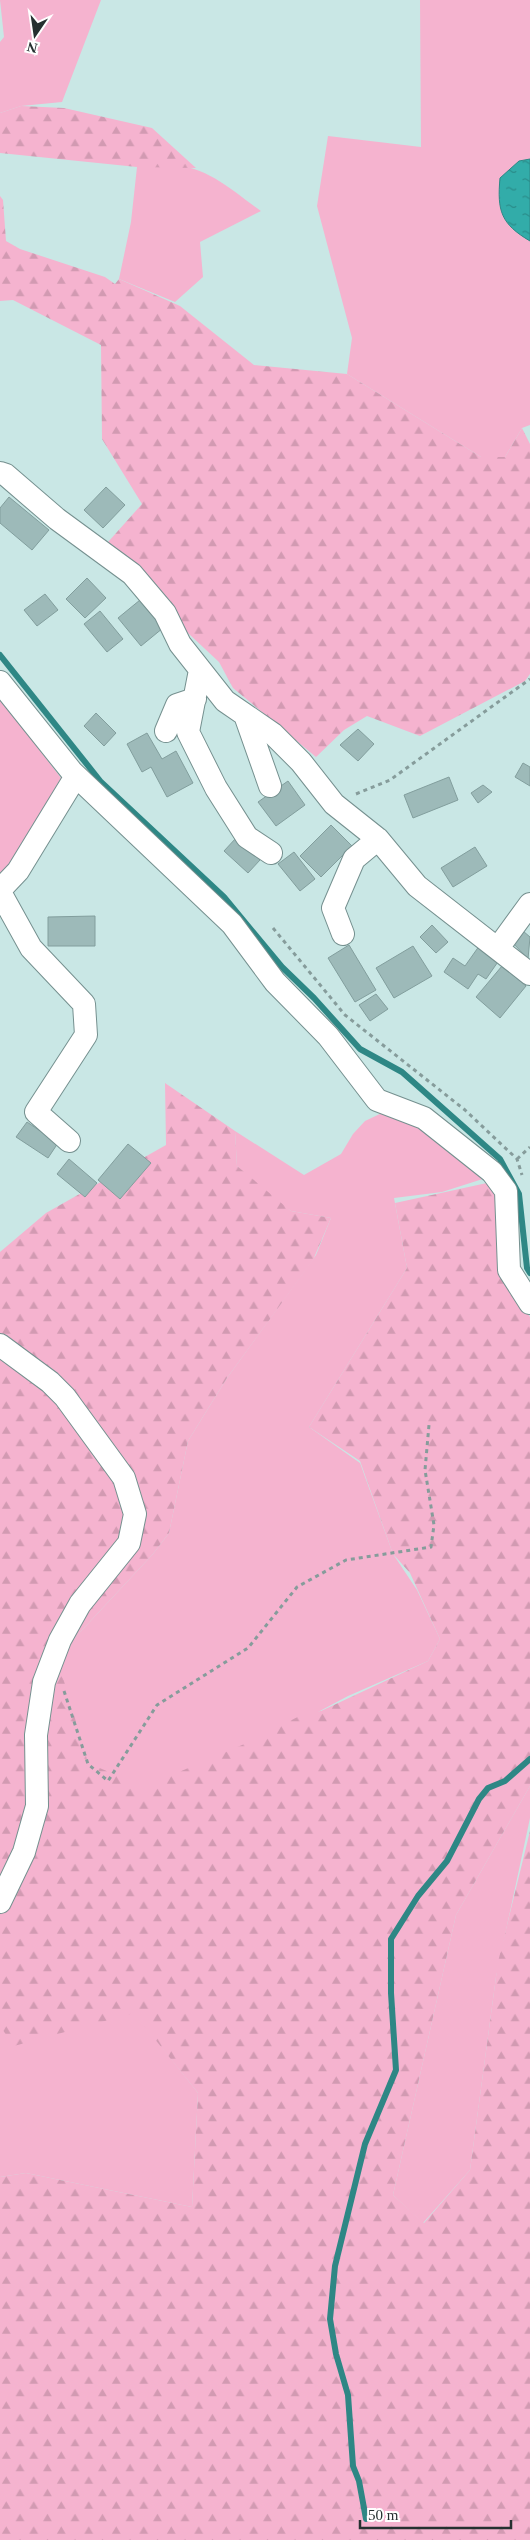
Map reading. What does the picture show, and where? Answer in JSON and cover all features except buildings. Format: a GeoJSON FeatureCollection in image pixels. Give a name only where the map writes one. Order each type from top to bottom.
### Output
{"type":"FeatureCollection","features":[{"type":"Feature","properties":{"kind":"street"},"geometry":{"type":"LineString","coordinates":[[0,473],[6,475],[56,519],[132,574],[165,613],[180,644],[225,700],[273,734],[301,762],[334,804],[378,839],[417,886],[530,974]]}},
{"type":"Feature","properties":{"kind":"street"},"geometry":{"type":"LineString","coordinates":[[200,670],[188,732],[216,788],[247,837],[271,853]]}},
{"type":"Feature","properties":{"kind":"street"},"geometry":{"type":"LineString","coordinates":[[0,682],[76,776],[232,924],[275,982],[328,1036],[377,1100],[424,1118],[492,1172],[506,1191],[509,1270],[530,1303]]}},
{"type":"Feature","properties":{"kind":"street"},"geometry":{"type":"LineString","coordinates":[[166,731],[177,705],[195,699]]}},
{"type":"Feature","properties":{"kind":"street"},"geometry":{"type":"LineString","coordinates":[[245,715],[270,786]]}},
{"type":"Feature","properties":{"kind":"street"},"geometry":{"type":"LineString","coordinates":[[69,1141],[36,1112],[86,1035],[84,1004],[31,948],[0,891],[18,872],[76,776]]}},
{"type":"Feature","properties":{"kind":"street"},"geometry":{"type":"LineString","coordinates":[[343,934],[333,908],[354,859],[378,839]]}},
{"type":"Feature","properties":{"kind":"street"},"geometry":{"type":"LineString","coordinates":[[498,948],[530,904]]}},
{"type":"Feature","properties":{"kind":"street"},"geometry":{"type":"LineString","coordinates":[[0,1345],[50,1382],[66,1397],[124,1478],[135,1514],[129,1543],[80,1604],[60,1640],[44,1682],[36,1735],[37,1806],[24,1852],[0,1902]]}},
{"type":"Feature","properties":{"kind":"path"},"geometry":{"type":"LineString","coordinates":[[334,804],[390,780],[530,679]]}},
{"type":"Feature","properties":{"kind":"path"},"geometry":{"type":"LineString","coordinates":[[273,928],[345,1015],[465,1110],[517,1159],[524,1180]]}},
{"type":"Feature","properties":{"kind":"path"},"geometry":{"type":"LineString","coordinates":[[517,1159],[530,1147]]}},
{"type":"Feature","properties":{"kind":"path"},"geometry":{"type":"LineString","coordinates":[[53,1657],[88,1764],[108,1781],[157,1704],[248,1648],[297,1587],[346,1560],[431,1546],[434,1525],[425,1470],[429,1425]]}},
{"type":"Feature","properties":{"kind":"green space"},"geometry":{"type":"Polygon","coordinates":[[[0,0],[101,0],[62,102],[21,106],[0,113],[0,42],[4,37],[0,0]]]}},
{"type":"Feature","properties":{"kind":"green space"},"geometry":{"type":"Polygon","coordinates":[[[420,0],[530,0],[530,425],[522,428],[505,457],[481,457],[347,374],[352,338],[317,206],[328,136],[421,147],[420,0]]]}},
{"type":"Feature","properties":{"kind":"green space"},"geometry":{"type":"Polygon","coordinates":[[[21,106],[64,108],[152,128],[196,168],[137,167],[0,153],[0,113],[21,106]]]}},
{"type":"Feature","properties":{"kind":"green space"},"geometry":{"type":"Polygon","coordinates":[[[168,164],[195,169],[206,174],[261,211],[200,242],[203,277],[175,302],[119,279],[131,222],[137,167],[168,164]]]}},
{"type":"Feature","properties":{"kind":"green space"},"geometry":{"type":"Polygon","coordinates":[[[0,196],[3,200],[6,241],[20,249],[105,277],[115,284],[119,279],[180,306],[254,365],[347,374],[481,457],[505,457],[522,428],[530,444],[530,674],[525,681],[420,736],[367,716],[344,730],[316,757],[233,688],[219,662],[100,551],[142,504],[102,439],[101,345],[13,300],[0,301],[0,196]]]}},
{"type":"Feature","properties":{"kind":"green space"},"geometry":{"type":"Polygon","coordinates":[[[0,682],[9,710],[61,778],[8,872],[0,872],[0,682]]]}},
{"type":"Feature","properties":{"kind":"green space"},"geometry":{"type":"Polygon","coordinates":[[[165,1083],[235,1131],[237,1166],[291,1211],[331,1218],[313,1260],[227,1378],[188,1441],[169,1533],[153,1554],[57,1657],[88,1763],[144,1787],[256,1739],[305,1713],[321,1711],[428,1661],[440,1639],[410,1573],[393,1554],[360,1461],[309,1427],[407,1268],[395,1203],[496,1181],[502,1271],[530,1317],[530,1786],[456,1915],[393,2195],[424,2223],[470,2170],[498,1962],[530,1831],[530,2540],[0,2540],[0,2177],[26,2173],[192,2207],[198,2093],[134,2013],[14,2046],[0,2026],[0,1252],[46,1213],[166,1145],[165,1083]]]}},
{"type":"Feature","properties":{"kind":"green space"},"geometry":{"type":"Polygon","coordinates":[[[382,1113],[417,1119],[489,1177],[442,1192],[394,1198],[407,1268],[309,1427],[360,1463],[393,1554],[417,1590],[440,1639],[428,1661],[348,1696],[288,1728],[135,2013],[198,2093],[192,2207],[26,2173],[0,2177],[0,1699],[57,1657],[153,1554],[169,1533],[188,1441],[227,1378],[316,1255],[331,1218],[291,1211],[264,1192],[237,1166],[235,1131],[304,1175],[341,1154],[353,1134],[365,1121],[382,1113]]]}},
{"type":"Feature","properties":{"kind":"green space"},"geometry":{"type":"Polygon","coordinates":[[[530,1786],[530,1818],[496,1977],[470,2170],[423,2223],[393,2195],[456,1915],[530,1786]]]}},
{"type":"Feature","properties":{"kind":"water"},"geometry":{"type":"Polygon","coordinates":[[[530,159],[530,241],[513,229],[503,216],[499,189],[500,178],[519,161],[530,159]]]}},
{"type":"Feature","properties":{"kind":"waterway"},"geometry":{"type":"LineString","coordinates":[[0,655],[101,782],[224,897],[282,967],[314,998],[360,1049],[402,1072],[500,1159],[519,1194],[527,1268],[530,1273]]}},
{"type":"Feature","properties":{"kind":"waterway"},"geometry":{"type":"LineString","coordinates":[[366,2519],[359,2481],[353,2466],[348,2395],[336,2354],[330,2319],[335,2266],[365,2144],[396,2070],[391,1993],[391,1939],[418,1896],[447,1861],[479,1799],[488,1788],[505,1781],[530,1759]]}}]}
